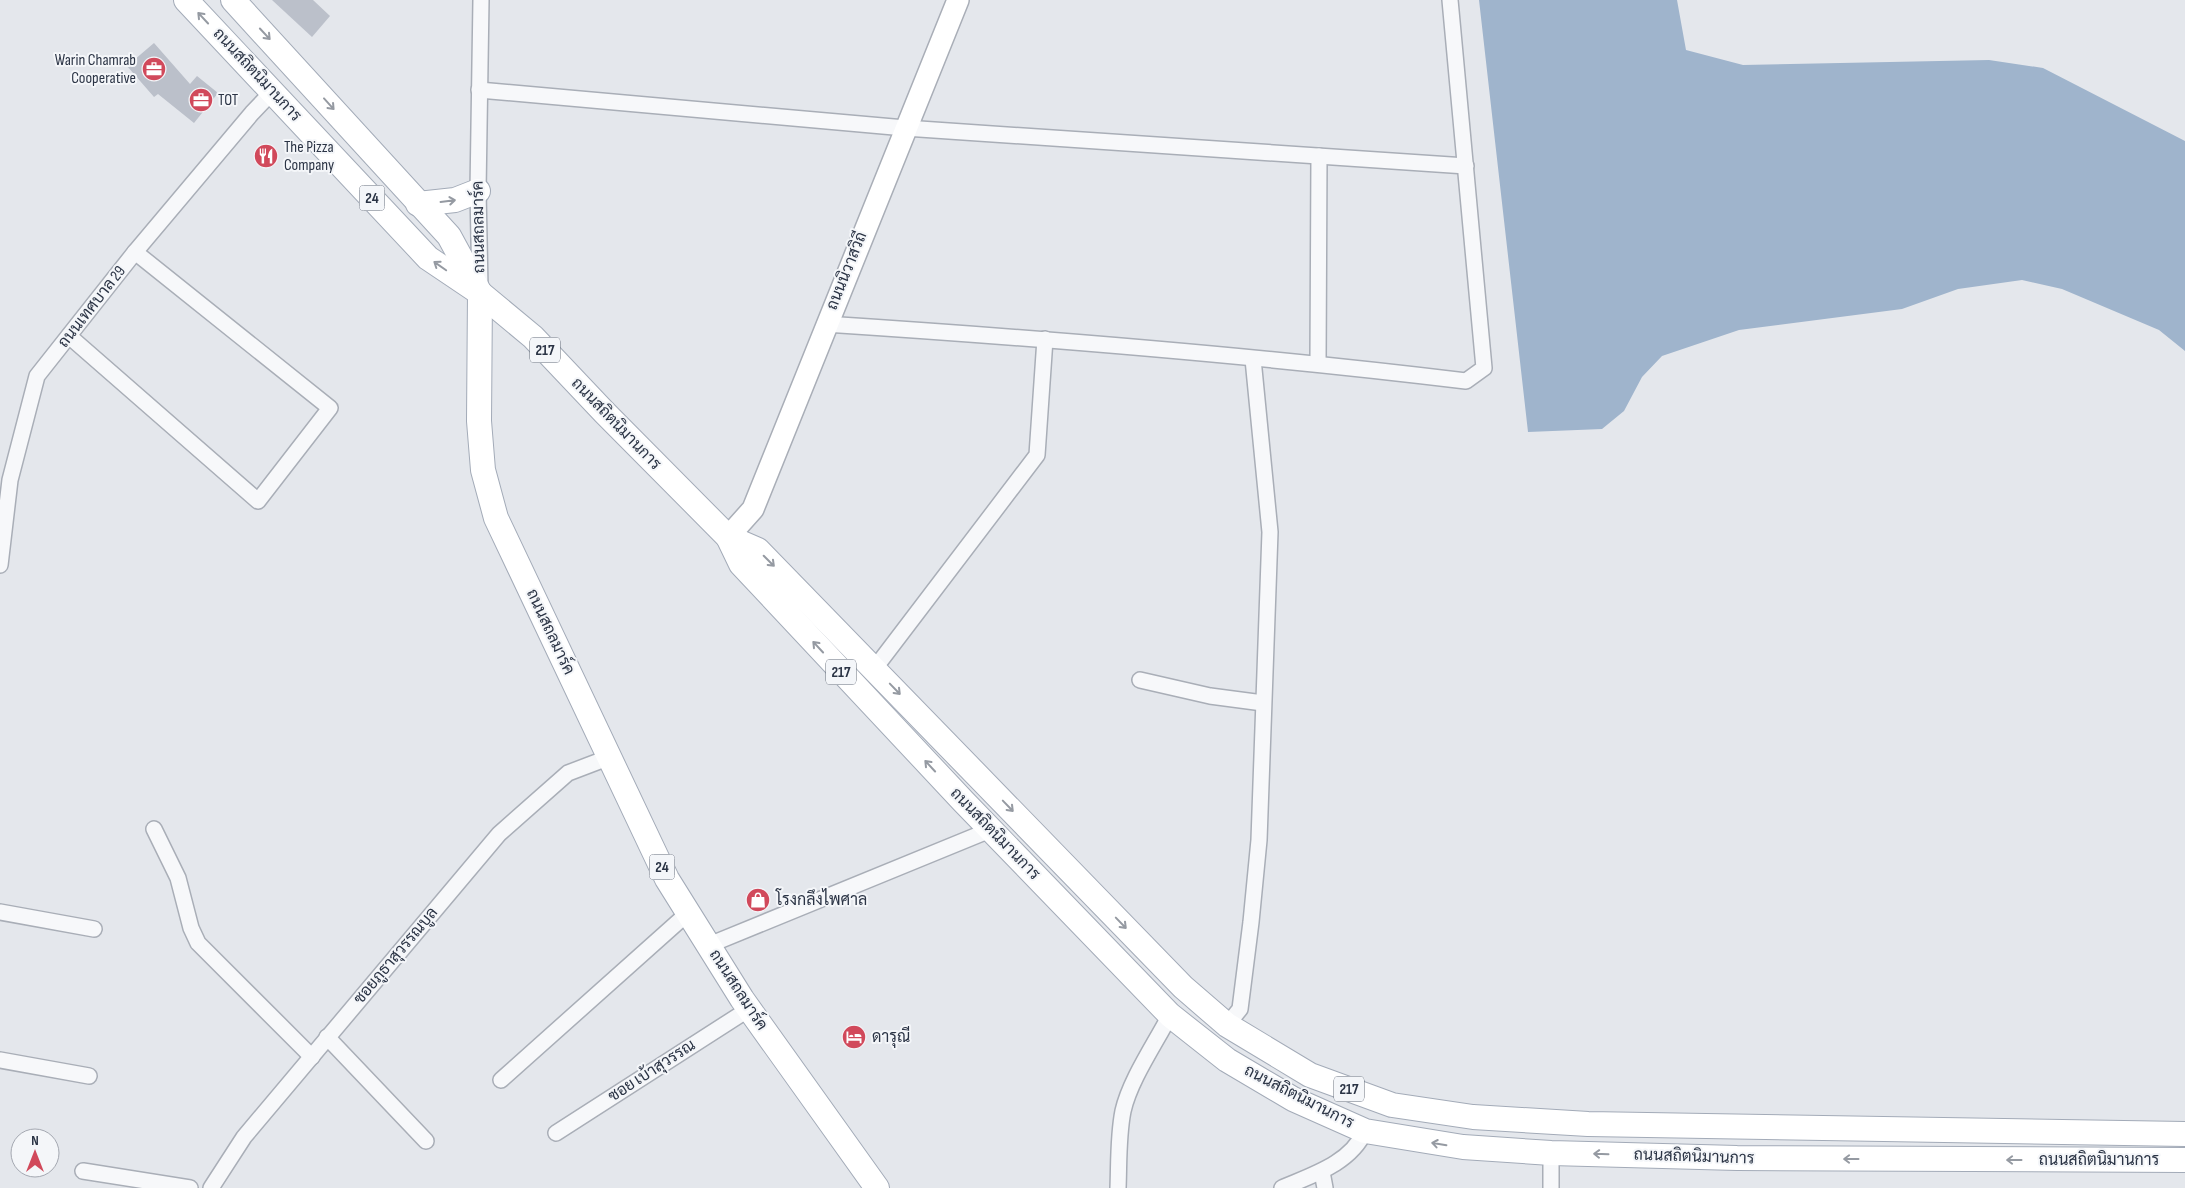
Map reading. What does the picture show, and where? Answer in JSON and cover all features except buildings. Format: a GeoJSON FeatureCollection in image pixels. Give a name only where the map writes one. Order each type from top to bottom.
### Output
{"type":"FeatureCollection","features":[{"type":"Feature","properties":{"kind":"main road","name":"ถนนสถิตนิมานการ"},"geometry":{"type":"LineString","coordinates":[[186,0],[428,258],[480,293],[533,337],[604,412],[728,537],[740,564],[990,830],[1170,1015],[1227,1060],[1293,1099],[1365,1131],[1463,1147],[1551,1153],[1736,1158],[2185,1160]]}},
{"type":"Feature","properties":{"kind":"main road","name":"ถนนสถิตนิมานการ"},"geometry":{"type":"LineString","coordinates":[[233,0],[297,68],[448,236],[480,293]]}},
{"type":"Feature","properties":{"kind":"main road","name":"ถนนนิวาสวิถี"},"geometry":{"type":"LineString","coordinates":[[728,537],[753,508],[958,0]]}},
{"type":"Feature","properties":{"kind":"main road"},"geometry":{"type":"LineString","coordinates":[[272,92],[297,68]]}},
{"type":"Feature","properties":{"kind":"main road"},"geometry":{"type":"LineString","coordinates":[[418,204],[455,200],[478,191]]}},
{"type":"Feature","properties":{"kind":"main road","name":"ถนนสถลมาร์ค"},"geometry":{"type":"LineString","coordinates":[[480,293],[479,421],[483,470],[496,518],[667,880],[749,1009],[877,1188]]}},
{"type":"Feature","properties":{"kind":"main road","name":"ถนนสถิตนิมานการ"},"geometry":{"type":"LineString","coordinates":[[728,537],[758,550],[875,668],[1183,987],[1227,1025],[1310,1075],[1392,1105],[1473,1117],[1588,1124],[2185,1134]]}},
{"type":"Feature","properties":{"kind":"main road"},"geometry":{"type":"LineString","coordinates":[[1879,1160],[1880,1128]]}},
{"type":"Feature","properties":{"kind":"street","name":"ถนนสถลมาร์ค"},"geometry":{"type":"LineString","coordinates":[[480,293],[478,191],[481,0]]}},
{"type":"Feature","properties":{"kind":"street"},"geometry":{"type":"LineString","coordinates":[[826,324],[1045,339],[1253,359],[1318,363],[1466,381],[1484,368],[1450,0]]}},
{"type":"Feature","properties":{"kind":"street"},"geometry":{"type":"LineString","coordinates":[[479,90],[905,128],[1466,166]]}},
{"type":"Feature","properties":{"kind":"street","name":"ถนนเทศบาล 29"},"geometry":{"type":"LineString","coordinates":[[0,565],[10,480],[37,376],[135,252],[252,113],[272,92]]}},
{"type":"Feature","properties":{"kind":"street"},"geometry":{"type":"LineString","coordinates":[[1318,363],[1319,156]]}},
{"type":"Feature","properties":{"kind":"street"},"geometry":{"type":"LineString","coordinates":[[69,336],[258,501],[330,408],[135,252]]}},
{"type":"Feature","properties":{"kind":"street"},"geometry":{"type":"LineString","coordinates":[[875,668],[1038,455],[1045,339]]}},
{"type":"Feature","properties":{"kind":"street"},"geometry":{"type":"LineString","coordinates":[[1227,1025],[1240,1009],[1259,840],[1270,532],[1253,359]]}},
{"type":"Feature","properties":{"kind":"street"},"geometry":{"type":"LineString","coordinates":[[1140,680],[1210,696],[1264,704]]}},
{"type":"Feature","properties":{"kind":"street","name":"ซอยภูธาสุวรรณบูล"},"geometry":{"type":"LineString","coordinates":[[211,1188],[244,1137],[499,834],[568,773],[610,757]]}},
{"type":"Feature","properties":{"kind":"street"},"geometry":{"type":"LineString","coordinates":[[154,829],[178,878],[191,928],[198,943],[312,1057]]}},
{"type":"Feature","properties":{"kind":"street"},"geometry":{"type":"LineString","coordinates":[[709,945],[990,830]]}},
{"type":"Feature","properties":{"kind":"street"},"geometry":{"type":"LineString","coordinates":[[0,912],[94,929]]}},
{"type":"Feature","properties":{"kind":"street"},"geometry":{"type":"LineString","coordinates":[[501,1080],[688,913]]}},
{"type":"Feature","properties":{"kind":"street","name":"ซอย เบ้าสุวรรณ"},"geometry":{"type":"LineString","coordinates":[[556,1133],[749,1009]]}},
{"type":"Feature","properties":{"kind":"street"},"geometry":{"type":"LineString","coordinates":[[1118,1188],[1119,1134],[1123,1110],[1131,1089],[1170,1015]]}},
{"type":"Feature","properties":{"kind":"street"},"geometry":{"type":"LineString","coordinates":[[328,1037],[426,1141]]}},
{"type":"Feature","properties":{"kind":"street"},"geometry":{"type":"LineString","coordinates":[[0,1060],[89,1076]]}},
{"type":"Feature","properties":{"kind":"street"},"geometry":{"type":"LineString","coordinates":[[1282,1188],[1322,1172],[1359,1144],[1365,1131]]}},
{"type":"Feature","properties":{"kind":"street"},"geometry":{"type":"LineString","coordinates":[[1551,1153],[1551,1188]]}},
{"type":"Feature","properties":{"kind":"street"},"geometry":{"type":"LineString","coordinates":[[83,1171],[190,1188]]}},
{"type":"Feature","properties":{"kind":"street"},"geometry":{"type":"LineString","coordinates":[[1322,1172],[1325,1188]]}},
{"type":"Feature","properties":{"kind":"water"},"geometry":{"type":"Polygon","coordinates":[[[1479,0],[1677,0],[1686,50],[1743,65],[1989,60],[2043,68],[2185,141],[2185,351],[2159,330],[2062,289],[2022,280],[1958,289],[1902,309],[1739,330],[1662,356],[1642,377],[1624,411],[1602,429],[1528,432],[1479,0]]]}},
{"type":"Feature","properties":{"kind":"place","name":"Warin Chamrab Cooperative"},"geometry":{"type":"Point","coordinates":[154,69]}},
{"type":"Feature","properties":{"kind":"place","name":"TOT"},"geometry":{"type":"Point","coordinates":[201,100]}},
{"type":"Feature","properties":{"kind":"place","name":"The Pizza Company"},"geometry":{"type":"Point","coordinates":[266,156]}},
{"type":"Feature","properties":{"kind":"place","name":"โรงกลึงไพศาล"},"geometry":{"type":"Point","coordinates":[758,900]}},
{"type":"Feature","properties":{"kind":"place","name":"ดารุณี"},"geometry":{"type":"Point","coordinates":[854,1037]}}]}
